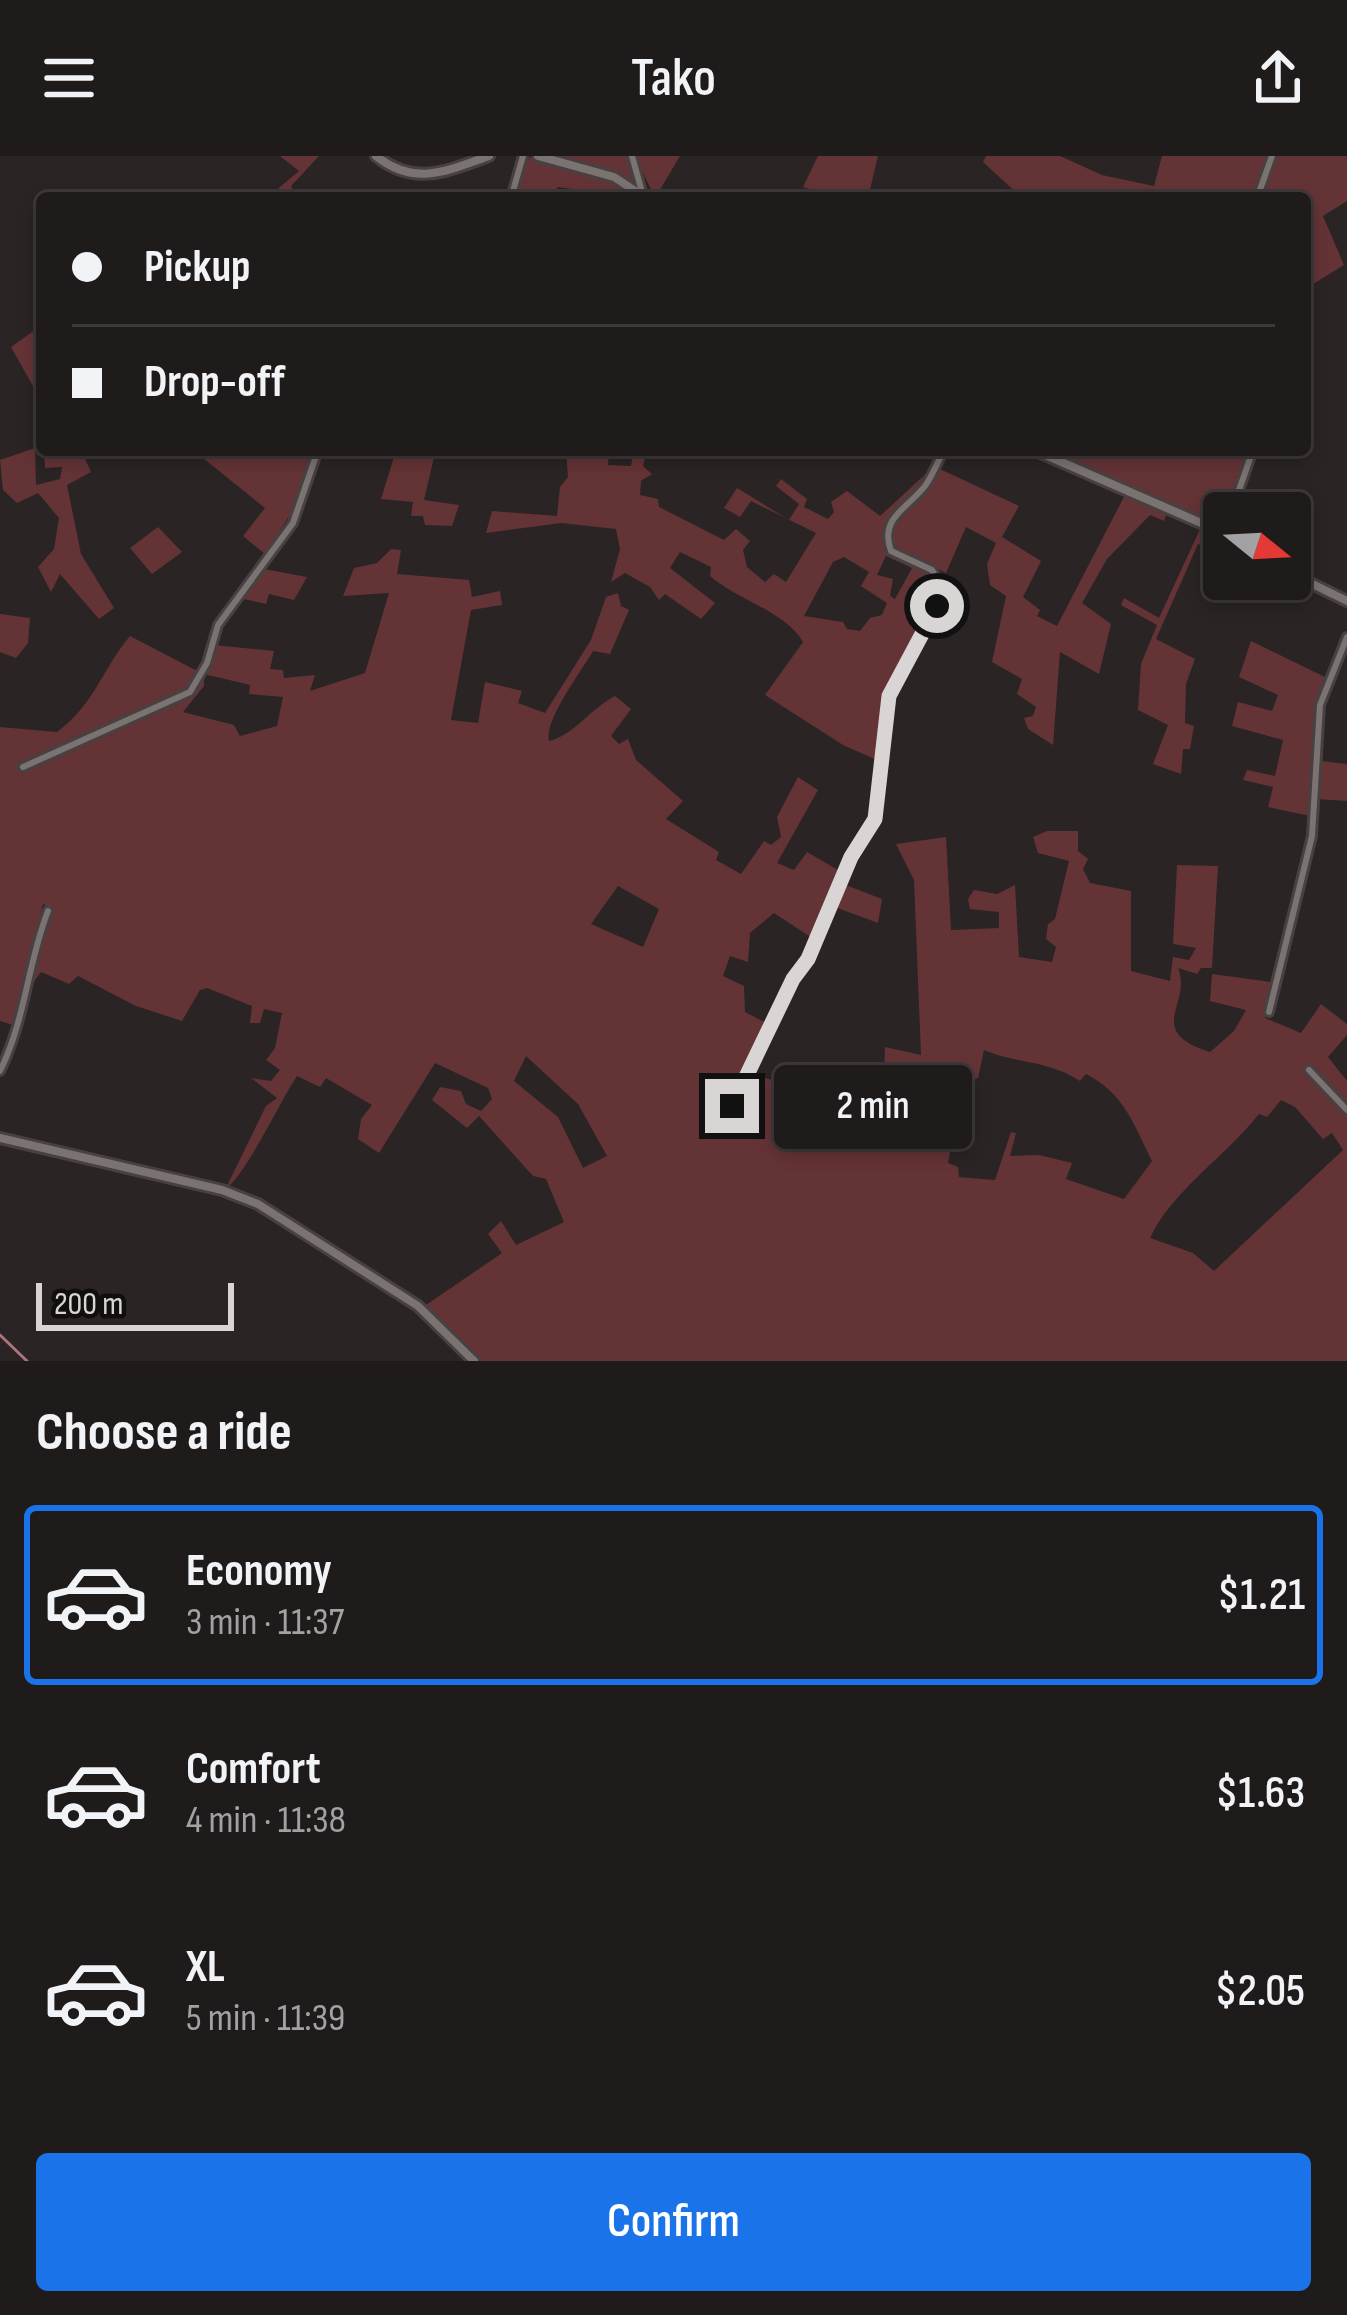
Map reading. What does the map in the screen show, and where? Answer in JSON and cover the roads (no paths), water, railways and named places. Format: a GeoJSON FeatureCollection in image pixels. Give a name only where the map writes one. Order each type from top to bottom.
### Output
{"type":"FeatureCollection","features":[{"type":"Feature","properties":{"kind":"street"},"geometry":{"type":"LineString","coordinates":[[376,156],[401,171],[428,176],[489,156]]}},
{"type":"Feature","properties":{"kind":"street"},"geometry":{"type":"LineString","coordinates":[[513,192],[523,156]]}},
{"type":"Feature","properties":{"kind":"street"},"geometry":{"type":"LineString","coordinates":[[538,156],[614,177],[639,192]]}},
{"type":"Feature","properties":{"kind":"street"},"geometry":{"type":"LineString","coordinates":[[632,156],[643,192]]}},
{"type":"Feature","properties":{"kind":"street"},"geometry":{"type":"LineString","coordinates":[[1259,192],[1272,156]]}},
{"type":"Feature","properties":{"kind":"street"},"geometry":{"type":"LineString","coordinates":[[23,767],[190,692],[207,662],[218,625],[293,523],[316,456]]}},
{"type":"Feature","properties":{"kind":"street"},"geometry":{"type":"LineString","coordinates":[[732,1106],[793,979],[808,959],[851,857],[875,819],[889,696],[931,620],[941,586],[932,570],[891,551],[887,531],[892,518],[925,485],[941,456]]}},
{"type":"Feature","properties":{"kind":"street"},"geometry":{"type":"LineString","coordinates":[[1048,456],[1203,523]]}},
{"type":"Feature","properties":{"kind":"street"},"geometry":{"type":"LineString","coordinates":[[1238,492],[1251,456]]}},
{"type":"Feature","properties":{"kind":"street"},"geometry":{"type":"LineString","coordinates":[[1311,583],[1347,601]]}},
{"type":"Feature","properties":{"kind":"street"},"geometry":{"type":"LineString","coordinates":[[1269,1012],[1312,836],[1320,705],[1347,637]]}},
{"type":"Feature","properties":{"kind":"street"},"geometry":{"type":"LineString","coordinates":[[0,1071],[24,1011],[31,955],[48,911]]}},
{"type":"Feature","properties":{"kind":"street"},"geometry":{"type":"LineString","coordinates":[[1309,1070],[1347,1110]]}},
{"type":"Feature","properties":{"kind":"street"},"geometry":{"type":"LineString","coordinates":[[0,1138],[259,1204],[418,1306],[474,1361]]}},
{"type":"Feature","properties":{"kind":"waterway"},"geometry":{"type":"LineString","coordinates":[[0,1335],[27,1361]]}}]}
